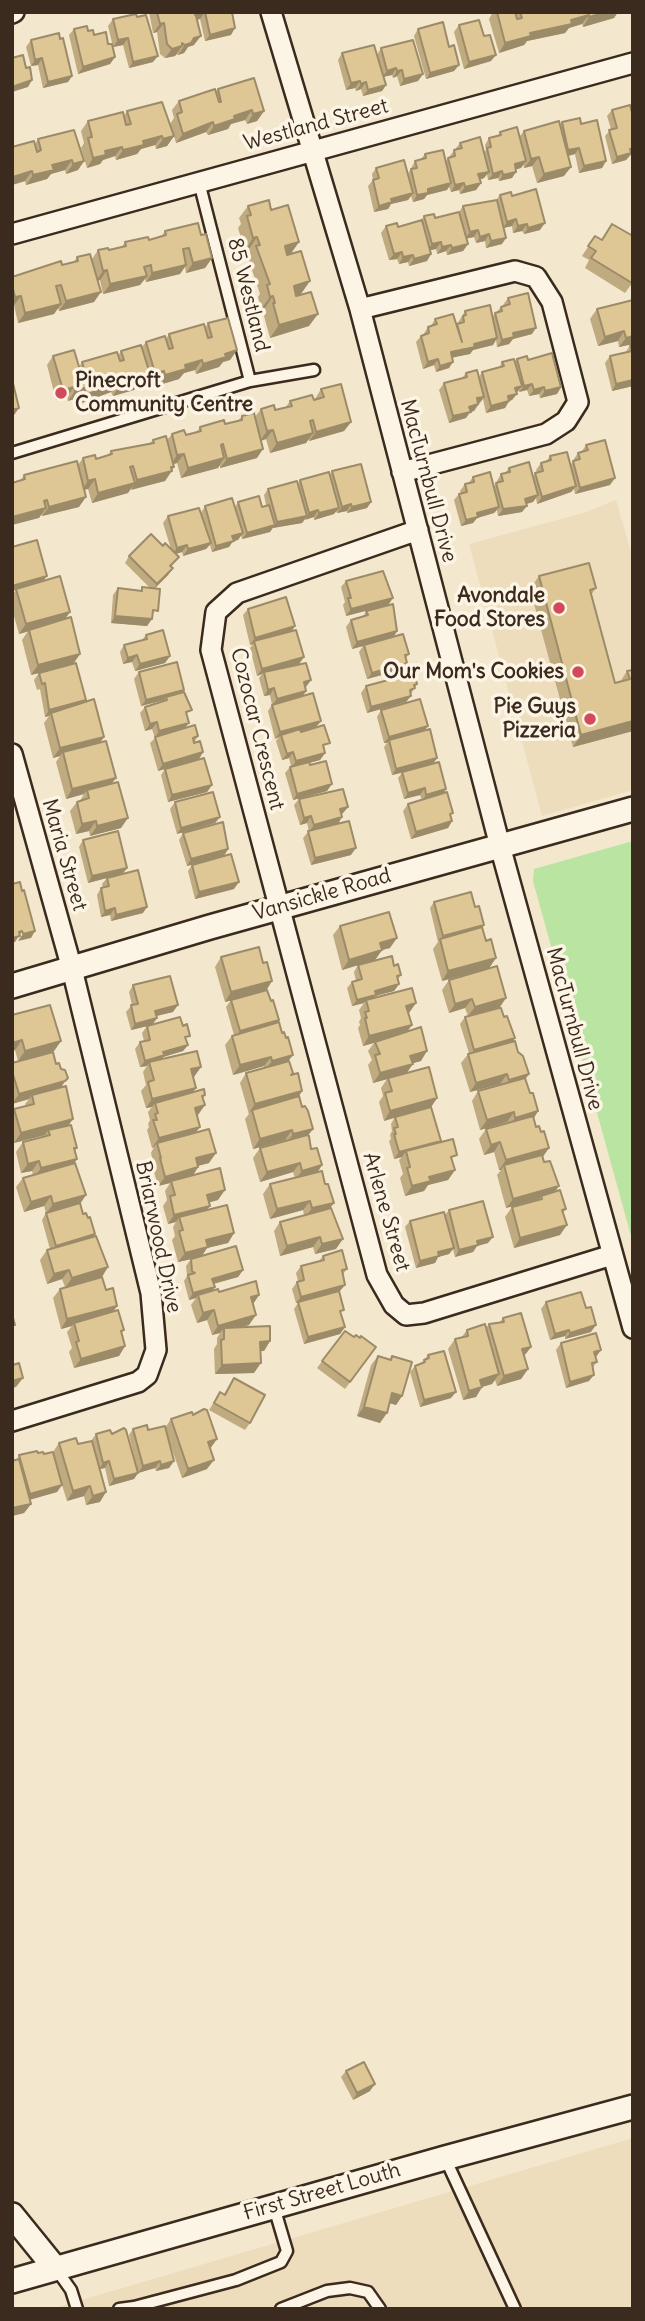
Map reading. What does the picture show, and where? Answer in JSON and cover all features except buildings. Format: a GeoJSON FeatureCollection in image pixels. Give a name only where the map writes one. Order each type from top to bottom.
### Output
{"type":"FeatureCollection","features":[{"type":"Feature","properties":{"kind":"street","name":"MacTurnbull Drive"},"geometry":{"type":"LineString","coordinates":[[271,12],[360,309],[500,846],[633,1328]]}},
{"type":"Feature","properties":{"kind":"street","name":"Westland Street"},"geometry":{"type":"LineString","coordinates":[[12,234],[633,63]]}},
{"type":"Feature","properties":{"kind":"street"},"geometry":{"type":"LineString","coordinates":[[360,309],[515,271],[536,277],[552,302],[575,389],[578,402],[566,421],[546,434],[402,472]]}},
{"type":"Feature","properties":{"kind":"street","name":"Cozocar Crescent"},"geometry":{"type":"LineString","coordinates":[[280,907],[211,650],[216,612],[237,593],[418,530]]}},
{"type":"Feature","properties":{"kind":"street","name":"Maria Street"},"geometry":{"type":"LineString","coordinates":[[12,754],[72,969]]}},
{"type":"Feature","properties":{"kind":"street","name":"Vansickle Road"},"geometry":{"type":"LineString","coordinates":[[12,986],[280,907],[633,809]]}},
{"type":"Feature","properties":{"kind":"street","name":"Arlene Street"},"geometry":{"type":"LineString","coordinates":[[280,907],[377,1275],[394,1305],[406,1315],[424,1313],[612,1255]]}},
{"type":"Feature","properties":{"kind":"street","name":"Briarwood Drive"},"geometry":{"type":"LineString","coordinates":[[12,1422],[138,1382],[147,1375],[156,1350],[151,1293],[72,969]]}},
{"type":"Feature","properties":{"kind":"street","name":"First Street Louth"},"geometry":{"type":"LineString","coordinates":[[12,2281],[633,2107]]}},
{"type":"Feature","properties":{"kind":"street"},"geometry":{"type":"LineString","coordinates":[[12,2215],[55,2268]]}},
{"type":"Feature","properties":{"kind":"lane","name":"85 Westland"},"geometry":{"type":"LineString","coordinates":[[12,453],[250,382],[199,181]]}},
{"type":"Feature","properties":{"kind":"lane"},"geometry":{"type":"LineString","coordinates":[[250,382],[314,370]]}},
{"type":"Feature","properties":{"kind":"lane"},"geometry":{"type":"LineString","coordinates":[[445,2158],[514,2309]]}},
{"type":"Feature","properties":{"kind":"lane"},"geometry":{"type":"LineString","coordinates":[[119,2309],[227,2283],[281,2262],[287,2251],[274,2206]]}},
{"type":"Feature","properties":{"kind":"lane"},"geometry":{"type":"LineString","coordinates":[[55,2268],[71,2290],[77,2309]]}},
{"type":"Feature","properties":{"kind":"lane"},"geometry":{"type":"LineString","coordinates":[[281,2309],[304,2304],[327,2291],[350,2288],[368,2291],[380,2309]]}},
{"type":"Feature","properties":{"kind":"shaded area"},"geometry":{"type":"Polygon","coordinates":[[[616,500],[633,559],[633,790],[542,816],[469,544],[583,513],[616,500]]]}},
{"type":"Feature","properties":{"kind":"shaded area"},"geometry":{"type":"Polygon","coordinates":[[[633,2138],[633,2309],[51,2309],[633,2138]]]}},
{"type":"Feature","properties":{"kind":"green space"},"geometry":{"type":"Polygon","coordinates":[[[633,841],[633,1243],[533,881],[534,869],[633,841]]]}},
{"type":"Feature","properties":{"kind":"place","name":"Pinecroft Community Centre"},"geometry":{"type":"Point","coordinates":[61,393]}},
{"type":"Feature","properties":{"kind":"place","name":"Avondale Food Stores"},"geometry":{"type":"Point","coordinates":[559,608]}},
{"type":"Feature","properties":{"kind":"place","name":"Our Mom's Cookies"},"geometry":{"type":"Point","coordinates":[578,672]}},
{"type":"Feature","properties":{"kind":"place","name":"Pie Guys Pizzeria"},"geometry":{"type":"Point","coordinates":[590,719]}}]}
